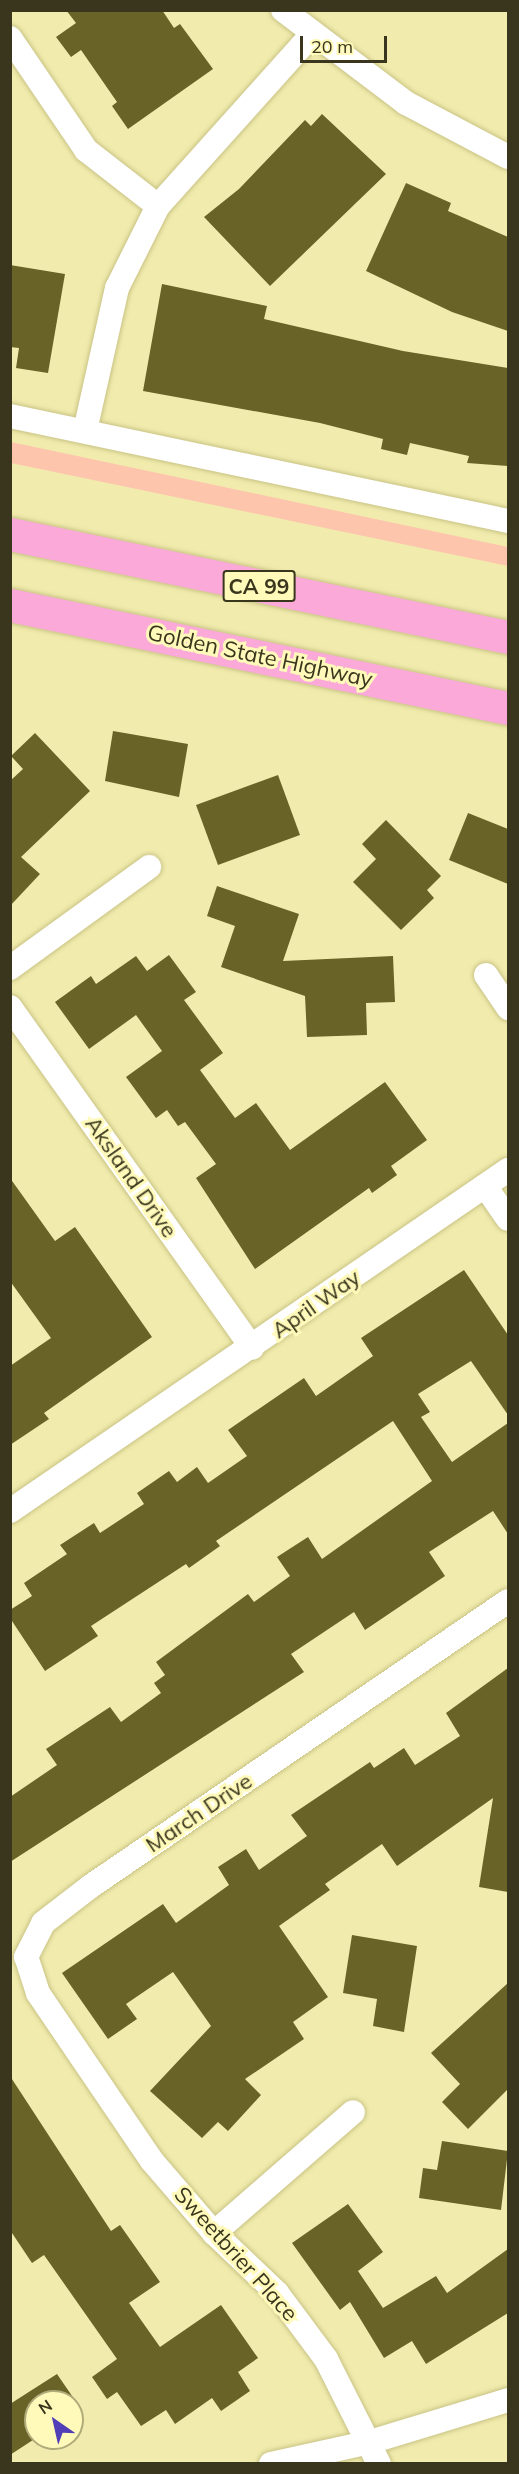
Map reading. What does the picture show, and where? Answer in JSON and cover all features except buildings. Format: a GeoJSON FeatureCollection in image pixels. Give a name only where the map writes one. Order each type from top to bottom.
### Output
{"type":"FeatureCollection","features":[{"type":"Feature","properties":{"kind":"highway","name":"CA 99"},"geometry":{"type":"LineString","coordinates":[[10,534],[508,638]]}},
{"type":"Feature","properties":{"kind":"highway","name":"Golden State Highway"},"geometry":{"type":"LineString","coordinates":[[10,605],[508,708]]}},
{"type":"Feature","properties":{"kind":"street"},"geometry":{"type":"LineString","coordinates":[[290,12],[313,33],[406,103],[508,157]]}},
{"type":"Feature","properties":{"kind":"street"},"geometry":{"type":"LineString","coordinates":[[85,431],[117,288],[158,206],[313,33]]}},
{"type":"Feature","properties":{"kind":"street"},"geometry":{"type":"LineString","coordinates":[[10,38],[86,150],[158,206]]}},
{"type":"Feature","properties":{"kind":"street"},"geometry":{"type":"LineString","coordinates":[[10,416],[508,521]]}},
{"type":"Feature","properties":{"kind":"street"},"geometry":{"type":"LineString","coordinates":[[10,968],[149,867]]}},
{"type":"Feature","properties":{"kind":"street"},"geometry":{"type":"LineString","coordinates":[[486,975],[508,1008]]}},
{"type":"Feature","properties":{"kind":"street","name":"Aksland Drive"},"geometry":{"type":"LineString","coordinates":[[10,1007],[252,1348]]}},
{"type":"Feature","properties":{"kind":"street","name":"April Way"},"geometry":{"type":"LineString","coordinates":[[10,1511],[252,1348],[508,1170]]}},
{"type":"Feature","properties":{"kind":"street"},"geometry":{"type":"LineString","coordinates":[[485,1186],[508,1219]]}},
{"type":"Feature","properties":{"kind":"street","name":"March Drive"},"geometry":{"type":"LineString","coordinates":[[99,2082],[38,1993],[26,1957],[43,1923],[508,1601]]}},
{"type":"Feature","properties":{"kind":"street","name":"Sweetbrier Place"},"geometry":{"type":"LineString","coordinates":[[99,2082],[152,2162],[214,2233],[277,2293],[326,2359],[374,2453]]}},
{"type":"Feature","properties":{"kind":"street"},"geometry":{"type":"LineString","coordinates":[[214,2233],[353,2112]]}},
{"type":"Feature","properties":{"kind":"street"},"geometry":{"type":"LineString","coordinates":[[271,2463],[374,2453],[508,2400]]}},
{"type":"Feature","properties":{"kind":"shaded area"},"geometry":{"type":"Polygon","coordinates":[[[11,442],[508,547],[508,566],[11,463],[11,442]]]}}]}
